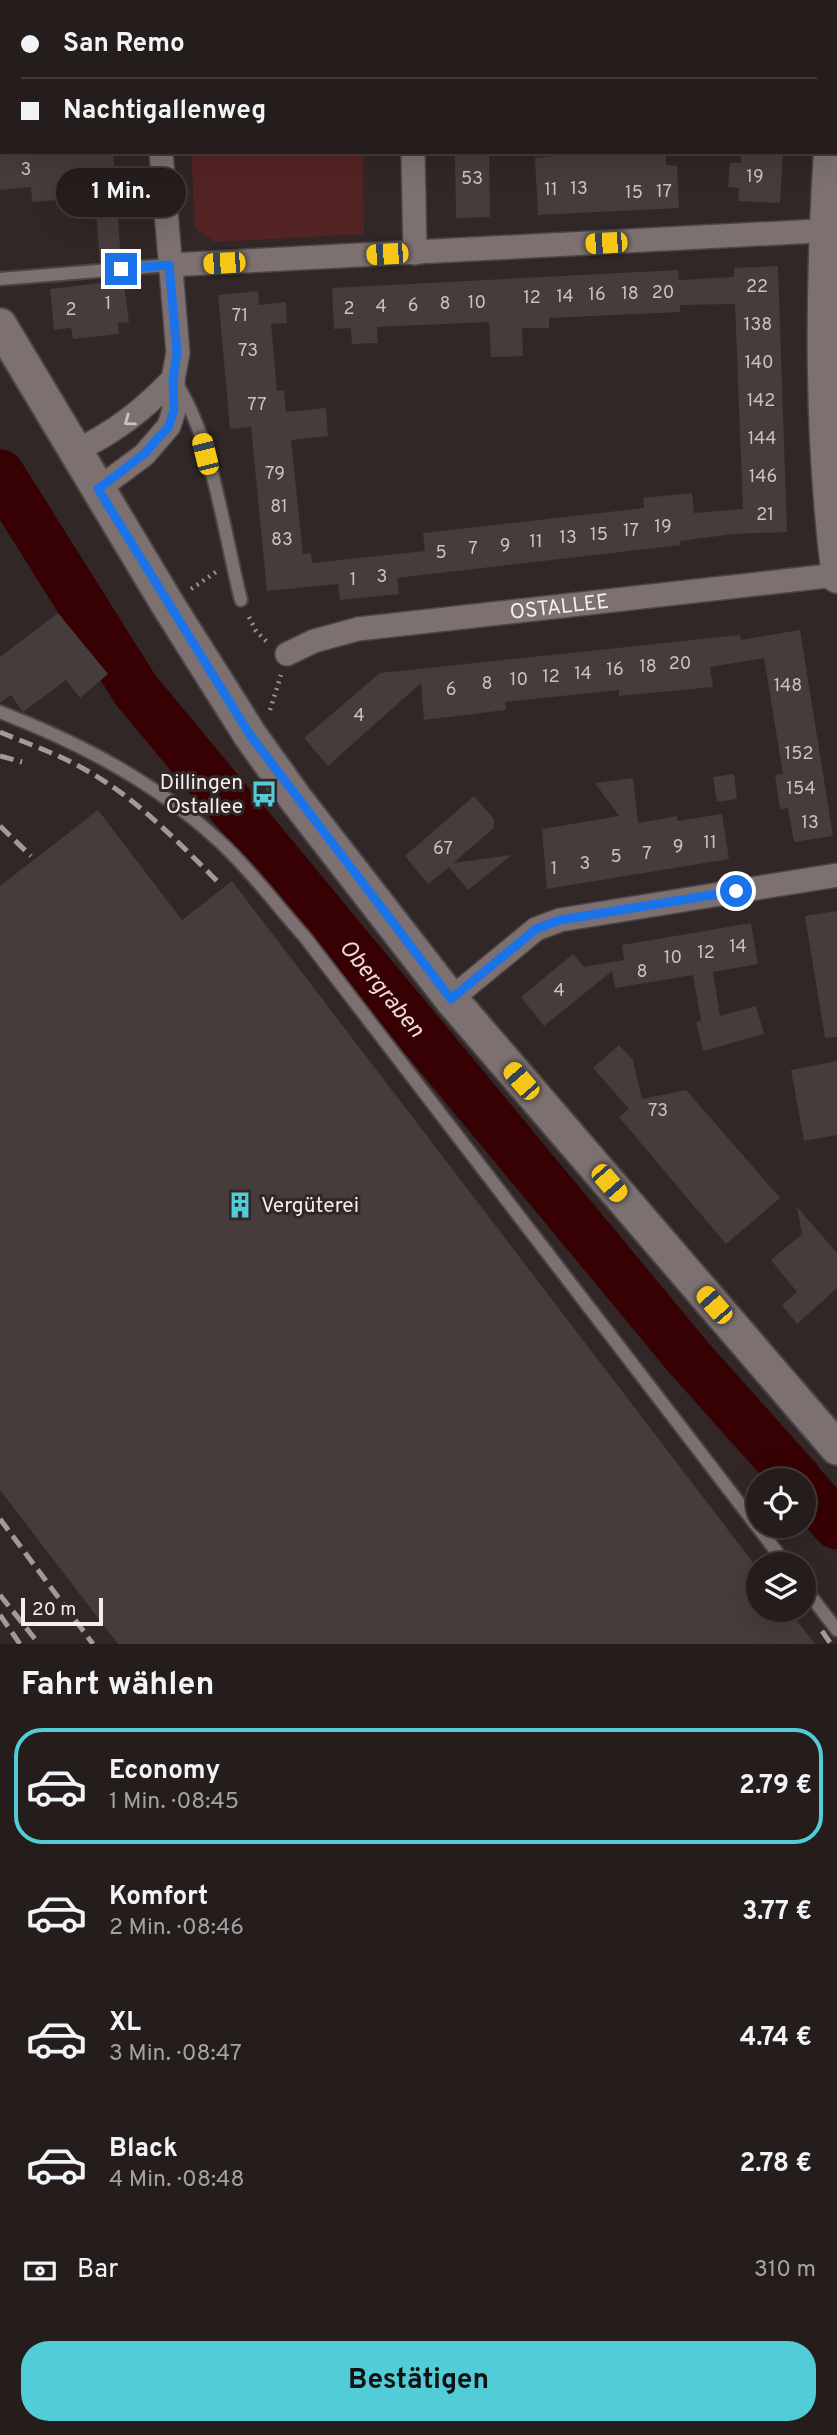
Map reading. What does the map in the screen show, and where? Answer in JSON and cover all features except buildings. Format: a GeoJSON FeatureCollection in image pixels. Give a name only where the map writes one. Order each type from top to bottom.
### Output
{"type":"FeatureCollection","features":[{"type":"Feature","properties":{"kind":"main road"},"geometry":{"type":"LineString","coordinates":[[0,325],[168,605],[250,735],[451,999],[837,1448]]}},
{"type":"Feature","properties":{"kind":"street"},"geometry":{"type":"LineString","coordinates":[[98,489],[144,454],[169,426],[174,410],[173,379],[177,353],[161,154]]}},
{"type":"Feature","properties":{"kind":"street"},"geometry":{"type":"LineString","coordinates":[[413,154],[415,253]]}},
{"type":"Feature","properties":{"kind":"street"},"geometry":{"type":"LineString","coordinates":[[829,154],[831,231],[824,401],[837,576]]}},
{"type":"Feature","properties":{"kind":"street"},"geometry":{"type":"LineString","coordinates":[[169,265],[831,231]]}},
{"type":"Feature","properties":{"kind":"street"},"geometry":{"type":"LineString","coordinates":[[76,452],[113,433],[138,415],[173,379]]}},
{"type":"Feature","properties":{"kind":"street","name":"OSTALLEE"},"geometry":{"type":"LineString","coordinates":[[287,654],[314,641],[358,629],[837,576]]}},
{"type":"Feature","properties":{"kind":"street"},"geometry":{"type":"LineString","coordinates":[[451,999],[536,929],[560,920],[837,875]]}},
{"type":"Feature","properties":{"kind":"lane"},"geometry":{"type":"LineString","coordinates":[[0,279],[169,265]]}},
{"type":"Feature","properties":{"kind":"lane"},"geometry":{"type":"LineString","coordinates":[[173,379],[187,399],[199,427],[241,600]]}},
{"type":"Feature","properties":{"kind":"lane"},"geometry":{"type":"LineString","coordinates":[[0,712],[52,732],[125,770],[181,808],[221,842],[304,936],[777,1552]]}},
{"type":"Feature","properties":{"kind":"lane"},"geometry":{"type":"LineString","coordinates":[[816,1603],[837,1630]]}},
{"type":"Feature","properties":{"kind":"path"},"geometry":{"type":"LineString","coordinates":[[168,605],[231,561]]}},
{"type":"Feature","properties":{"kind":"path"},"geometry":{"type":"LineString","coordinates":[[241,600],[256,632],[287,654],[272,707],[250,735]]}},
{"type":"Feature","properties":{"kind":"shaded area"},"geometry":{"type":"Polygon","coordinates":[[[191,154],[363,154],[364,234],[215,242],[195,228],[191,154]]]}},
{"type":"Feature","properties":{"kind":"waterway","name":"Obergraben"},"geometry":{"type":"LineString","coordinates":[[0,474],[135,689],[689,1358],[787,1468]]}},
{"type":"Feature","properties":{"kind":"waterway","name":"Obergraben"},"geometry":{"type":"LineString","coordinates":[[816,1502],[837,1525]]}},
{"type":"Feature","properties":{"kind":"railway"},"geometry":{"type":"LineString","coordinates":[[0,732],[64,759],[122,793],[220,884]]}},
{"type":"Feature","properties":{"kind":"railway"},"geometry":{"type":"LineString","coordinates":[[0,756],[22,762]]}},
{"type":"Feature","properties":{"kind":"railway"},"geometry":{"type":"LineString","coordinates":[[0,826],[31,856]]}},
{"type":"Feature","properties":{"kind":"railway"},"geometry":{"type":"LineString","coordinates":[[0,1519],[93,1644]]}},
{"type":"Feature","properties":{"kind":"railway"},"geometry":{"type":"LineString","coordinates":[[0,1595],[39,1644]]}},
{"type":"Feature","properties":{"kind":"railway"},"geometry":{"type":"LineString","coordinates":[[0,1615],[20,1644]]}},
{"type":"Feature","properties":{"kind":"railway"},"geometry":{"type":"LineString","coordinates":[[822,1631],[831,1644]]}},
{"type":"Feature","properties":{"kind":"place","name":"Dillingen Ostallee"},"geometry":{"type":"Point","coordinates":[264,794]}},
{"type":"Feature","properties":{"kind":"place","name":"Vergüterei"},"geometry":{"type":"Point","coordinates":[240,1205]}},
{"type":"Feature","properties":{"kind":"route"},"geometry":{"type":"LineString","coordinates":[[121,269],[169,265],[177,353],[173,379],[174,410],[169,426],[161,437],[121,474],[98,489],[250,735],[339,856],[451,999],[536,929],[560,920],[736,891]]}}]}
